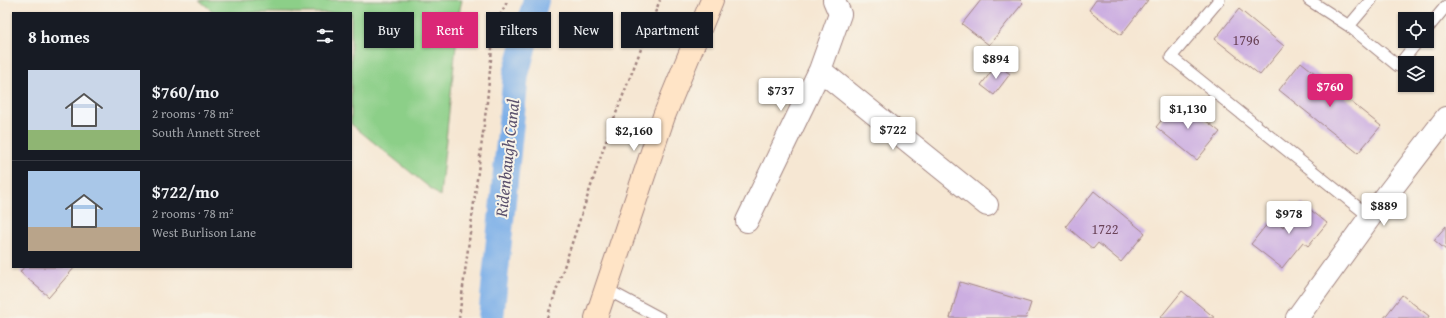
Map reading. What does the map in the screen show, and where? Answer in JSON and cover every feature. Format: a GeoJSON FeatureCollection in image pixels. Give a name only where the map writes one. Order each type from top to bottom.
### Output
{"type":"FeatureCollection","features":[{"type":"Feature","properties":{"kind":"main road"},"geometry":{"type":"LineString","coordinates":[[596,318],[664,116],[712,0]]}},
{"type":"Feature","properties":{"kind":"street"},"geometry":{"type":"LineString","coordinates":[[747,221],[820,70],[837,7]]}},
{"type":"Feature","properties":{"kind":"street"},"geometry":{"type":"LineString","coordinates":[[820,70],[987,205]]}},
{"type":"Feature","properties":{"kind":"street"},"geometry":{"type":"LineString","coordinates":[[1297,318],[1370,218],[1446,118]]}},
{"type":"Feature","properties":{"kind":"lane"},"geometry":{"type":"LineString","coordinates":[[1219,0],[1171,57],[1370,218]]}},
{"type":"Feature","properties":{"kind":"lane"},"geometry":{"type":"LineString","coordinates":[[1309,0],[1349,26],[1398,66],[1412,48]]}},
{"type":"Feature","properties":{"kind":"lane"},"geometry":{"type":"LineString","coordinates":[[1349,26],[1371,0]]}},
{"type":"Feature","properties":{"kind":"lane"},"geometry":{"type":"LineString","coordinates":[[1434,21],[1446,6]]}},
{"type":"Feature","properties":{"kind":"lane"},"geometry":{"type":"LineString","coordinates":[[606,289],[660,318]]}},
{"type":"Feature","properties":{"kind":"path"},"geometry":{"type":"LineString","coordinates":[[459,318],[487,102],[494,27],[508,0]]}},
{"type":"Feature","properties":{"kind":"path"},"geometry":{"type":"LineString","coordinates":[[547,318],[610,129],[660,0]]}},
{"type":"Feature","properties":{"kind":"green space"},"geometry":{"type":"Polygon","coordinates":[[[199,0],[462,0],[460,12],[422,12],[422,48],[456,48],[440,196],[352,125],[352,12],[214,12],[199,0]]]}},
{"type":"Feature","properties":{"kind":"building"},"geometry":{"type":"Polygon","coordinates":[[[981,0],[1020,0],[1023,3],[989,45],[962,24],[981,0]]]}},
{"type":"Feature","properties":{"kind":"building"},"geometry":{"type":"Polygon","coordinates":[[[1096,0],[1148,0],[1121,35],[1089,10],[1096,0]]]}},
{"type":"Feature","properties":{"kind":"building"},"geometry":{"type":"Polygon","coordinates":[[[1239,9],[1284,46],[1260,75],[1215,39],[1239,9]]]}},
{"type":"Feature","properties":{"kind":"building"},"geometry":{"type":"Polygon","coordinates":[[[1301,62],[1381,126],[1358,153],[1279,90],[1301,62]]]}},
{"type":"Feature","properties":{"kind":"building"},"geometry":{"type":"Polygon","coordinates":[[[997,64],[1010,74],[994,95],[981,85],[997,64]]]}},
{"type":"Feature","properties":{"kind":"building"},"geometry":{"type":"Polygon","coordinates":[[[1179,99],[1220,132],[1197,160],[1156,127],[1179,99]]]}},
{"type":"Feature","properties":{"kind":"building"},"geometry":{"type":"Polygon","coordinates":[[[1094,191],[1145,233],[1121,262],[1098,243],[1093,249],[1066,226],[1094,191]]]}},
{"type":"Feature","properties":{"kind":"building"},"geometry":{"type":"Polygon","coordinates":[[[1302,203],[1327,223],[1308,246],[1303,242],[1282,268],[1251,244],[1272,218],[1283,227],[1302,203]]]}},
{"type":"Feature","properties":{"kind":"building"},"geometry":{"type":"Polygon","coordinates":[[[1446,226],[1446,250],[1434,240],[1446,226]]]}},
{"type":"Feature","properties":{"kind":"building"},"geometry":{"type":"Polygon","coordinates":[[[23,268],[74,268],[49,297],[20,272],[23,268]]]}},
{"type":"Feature","properties":{"kind":"building"},"geometry":{"type":"Polygon","coordinates":[[[960,282],[1031,303],[1026,318],[950,318],[960,282]]]}},
{"type":"Feature","properties":{"kind":"building"},"geometry":{"type":"Polygon","coordinates":[[[1182,291],[1215,318],[1160,318],[1182,291]]]}},
{"type":"Feature","properties":{"kind":"building"},"geometry":{"type":"Polygon","coordinates":[[[1402,295],[1429,316],[1428,318],[1384,318],[1402,295]]]}},
{"type":"Feature","properties":{"kind":"waterway","name":"Ridenbaugh Canal"},"geometry":{"type":"LineString","coordinates":[[491,318],[516,74],[536,0]]}}]}
